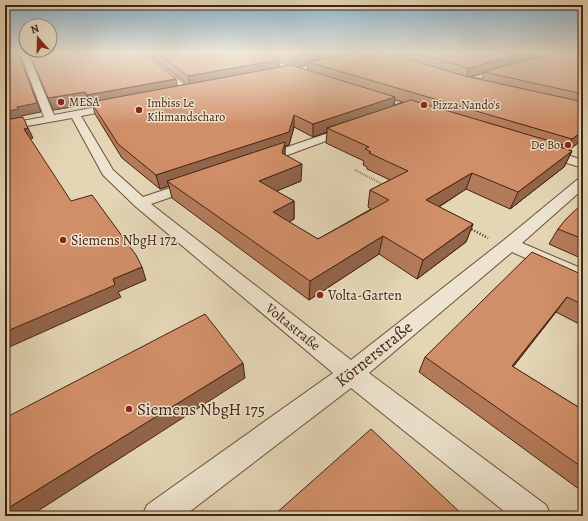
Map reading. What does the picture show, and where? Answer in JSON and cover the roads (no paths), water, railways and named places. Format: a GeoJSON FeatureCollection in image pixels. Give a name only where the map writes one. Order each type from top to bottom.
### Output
{"type":"FeatureCollection","features":[{"type":"Feature","properties":{"kind":"street"},"geometry":{"type":"LineString","coordinates":[[33,76],[50,118]]}},
{"type":"Feature","properties":{"kind":"street"},"geometry":{"type":"LineString","coordinates":[[172,76],[191,91],[173,95]]}},
{"type":"Feature","properties":{"kind":"street"},"geometry":{"type":"LineString","coordinates":[[5,127],[128,104]]}},
{"type":"Feature","properties":{"kind":"street","name":"Voltastraße"},"geometry":{"type":"LineString","coordinates":[[75,114],[108,172],[140,203],[351,374],[535,516]]}},
{"type":"Feature","properties":{"kind":"street"},"geometry":{"type":"LineString","coordinates":[[252,163],[358,126]]}},
{"type":"Feature","properties":{"kind":"street"},"geometry":{"type":"LineString","coordinates":[[531,148],[583,164]]}},
{"type":"Feature","properties":{"kind":"street"},"geometry":{"type":"LineString","coordinates":[[140,203],[207,179]]}},
{"type":"Feature","properties":{"kind":"street","name":"Körnerstraße"},"geometry":{"type":"LineString","coordinates":[[158,516],[351,374],[583,182]]}},
{"type":"Feature","properties":{"kind":"street"},"geometry":{"type":"LineString","coordinates":[[508,245],[583,277]]}},
{"type":"Feature","properties":{"kind":"place","name":"MESA"},"geometry":{"type":"Point","coordinates":[61,102]}},
{"type":"Feature","properties":{"kind":"place","name":"Pizza Nando's"},"geometry":{"type":"Point","coordinates":[424,105]}},
{"type":"Feature","properties":{"kind":"place","name":"Imbiss Le Kilimandscharo"},"geometry":{"type":"Point","coordinates":[139,110]}},
{"type":"Feature","properties":{"kind":"place","name":"De Bo"},"geometry":{"type":"Point","coordinates":[568,145]}},
{"type":"Feature","properties":{"kind":"place","name":"Siemens NbgH 172"},"geometry":{"type":"Point","coordinates":[63,240]}},
{"type":"Feature","properties":{"kind":"place","name":"Volta-Garten"},"geometry":{"type":"Point","coordinates":[320,295]}},
{"type":"Feature","properties":{"kind":"place","name":"Siemens NbgH 175"},"geometry":{"type":"Point","coordinates":[129,409]}}]}
